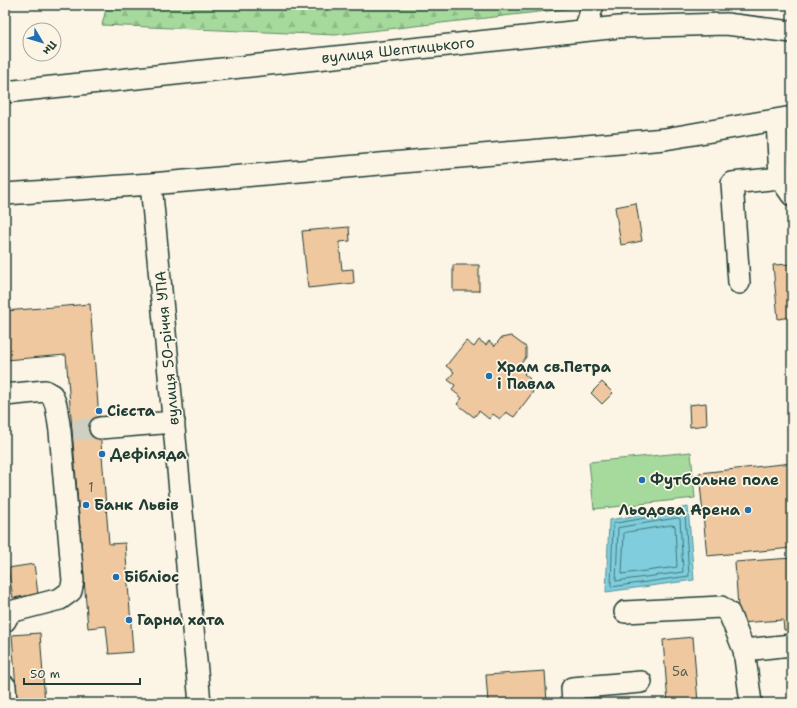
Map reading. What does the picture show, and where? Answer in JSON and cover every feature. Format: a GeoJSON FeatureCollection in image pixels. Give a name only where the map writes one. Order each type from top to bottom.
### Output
{"type":"FeatureCollection","features":[{"type":"Feature","properties":{"kind":"street"},"geometry":{"type":"LineString","coordinates":[[585,30],[593,5]]}},
{"type":"Feature","properties":{"kind":"street","name":"вулиця Шептицького"},"geometry":{"type":"LineString","coordinates":[[5,92],[619,27],[726,24],[792,32]]}},
{"type":"Feature","properties":{"kind":"street"},"geometry":{"type":"LineString","coordinates":[[5,194],[151,184],[665,139],[784,119],[780,178],[792,195]]}},
{"type":"Feature","properties":{"kind":"street"},"geometry":{"type":"LineString","coordinates":[[739,283],[732,183],[780,178]]}},
{"type":"Feature","properties":{"kind":"street","name":"вулиця 50-річчя УПА"},"geometry":{"type":"LineString","coordinates":[[151,184],[200,703]]}},
{"type":"Feature","properties":{"kind":"street"},"geometry":{"type":"LineString","coordinates":[[5,395],[45,390],[52,395],[66,431],[73,581],[70,591],[60,599],[10,612],[5,622]]}},
{"type":"Feature","properties":{"kind":"street"},"geometry":{"type":"LineString","coordinates":[[100,428],[174,422]]}},
{"type":"Feature","properties":{"kind":"street"},"geometry":{"type":"LineString","coordinates":[[625,612],[720,607],[729,613],[744,650],[751,703]]}},
{"type":"Feature","properties":{"kind":"street"},"geometry":{"type":"LineString","coordinates":[[744,650],[792,645]]}},
{"type":"Feature","properties":{"kind":"street"},"geometry":{"type":"LineString","coordinates":[[573,703],[572,688],[640,682]]}},
{"type":"Feature","properties":{"kind":"street"},"geometry":{"type":"LineString","coordinates":[[5,686],[6,703]]}},
{"type":"Feature","properties":{"kind":"green space"},"geometry":{"type":"Polygon","coordinates":[[[107,5],[576,5],[574,8],[335,35],[102,25],[107,5]]]}},
{"type":"Feature","properties":{"kind":"green space","name":"Футбольне поле"},"geometry":{"type":"Polygon","coordinates":[[[691,452],[695,498],[594,509],[589,462],[691,452]]]}},
{"type":"Feature","properties":{"kind":"water"},"geometry":{"type":"Polygon","coordinates":[[[688,507],[694,580],[606,592],[609,520],[688,507]]]}},
{"type":"Feature","properties":{"kind":"building"},"geometry":{"type":"Polygon","coordinates":[[[636,203],[642,241],[621,245],[615,207],[636,203]]]}},
{"type":"Feature","properties":{"kind":"building"},"geometry":{"type":"Polygon","coordinates":[[[349,227],[350,241],[339,242],[342,270],[353,269],[354,283],[308,288],[302,231],[349,227]]]}},
{"type":"Feature","properties":{"kind":"building"},"geometry":{"type":"Polygon","coordinates":[[[792,264],[792,317],[778,319],[773,265],[792,264]]]}},
{"type":"Feature","properties":{"kind":"building"},"geometry":{"type":"Polygon","coordinates":[[[453,265],[479,265],[479,291],[453,291],[453,265]]]}},
{"type":"Feature","properties":{"kind":"building"},"geometry":{"type":"Polygon","coordinates":[[[90,304],[109,544],[125,543],[133,652],[109,654],[106,626],[88,628],[66,355],[5,360],[5,311],[90,304]]]}},
{"type":"Feature","properties":{"kind":"building","name":"Храм св.Петра і Павла"},"geometry":{"type":"Polygon","coordinates":[[[511,336],[526,347],[526,357],[520,365],[527,370],[524,374],[530,379],[524,386],[533,392],[514,417],[506,412],[500,419],[493,414],[489,419],[479,411],[474,417],[457,404],[462,398],[452,390],[455,385],[448,380],[454,372],[446,366],[466,341],[474,347],[479,340],[486,345],[489,341],[495,346],[501,338],[511,336]]]}},
{"type":"Feature","properties":{"kind":"building"},"geometry":{"type":"Polygon","coordinates":[[[602,382],[613,393],[602,404],[591,393],[602,382]]]}},
{"type":"Feature","properties":{"kind":"building"},"geometry":{"type":"Polygon","coordinates":[[[706,403],[707,425],[690,427],[689,405],[706,403]]]}},
{"type":"Feature","properties":{"kind":"building","name":"Льодова Арена"},"geometry":{"type":"Polygon","coordinates":[[[792,463],[792,548],[707,556],[699,473],[792,463]]]}},
{"type":"Feature","properties":{"kind":"building"},"geometry":{"type":"Polygon","coordinates":[[[792,558],[792,630],[784,630],[783,620],[739,623],[735,562],[792,558]]]}},
{"type":"Feature","properties":{"kind":"building"},"geometry":{"type":"Polygon","coordinates":[[[34,564],[38,594],[13,598],[8,568],[34,564]]]}},
{"type":"Feature","properties":{"kind":"building"},"geometry":{"type":"Polygon","coordinates":[[[40,633],[45,703],[17,703],[12,635],[40,633]]]}},
{"type":"Feature","properties":{"kind":"building"},"geometry":{"type":"Polygon","coordinates":[[[693,637],[698,703],[668,703],[663,640],[693,637]]]}},
{"type":"Feature","properties":{"kind":"building"},"geometry":{"type":"Polygon","coordinates":[[[545,671],[547,703],[488,703],[486,675],[545,671]]]}},
{"type":"Feature","properties":{"kind":"tunnel"},"geometry":{"type":"LineString","coordinates":[[73,430],[100,428]]}},
{"type":"Feature","properties":{"kind":"place","name":"Храм св.Петра і Павла"},"geometry":{"type":"Point","coordinates":[489,376]}},
{"type":"Feature","properties":{"kind":"place","name":"Сієста"},"geometry":{"type":"Point","coordinates":[99,411]}},
{"type":"Feature","properties":{"kind":"place","name":"Дефіляда"},"geometry":{"type":"Point","coordinates":[102,454]}},
{"type":"Feature","properties":{"kind":"place","name":"Футбольне поле"},"geometry":{"type":"Point","coordinates":[642,480]}},
{"type":"Feature","properties":{"kind":"place","name":"Банк Львів"},"geometry":{"type":"Point","coordinates":[86,505]}},
{"type":"Feature","properties":{"kind":"place","name":"Льодова Арена"},"geometry":{"type":"Point","coordinates":[748,510]}},
{"type":"Feature","properties":{"kind":"place","name":"Бібліос"},"geometry":{"type":"Point","coordinates":[116,577]}},
{"type":"Feature","properties":{"kind":"place","name":"Гарна хата"},"geometry":{"type":"Point","coordinates":[129,620]}}]}
